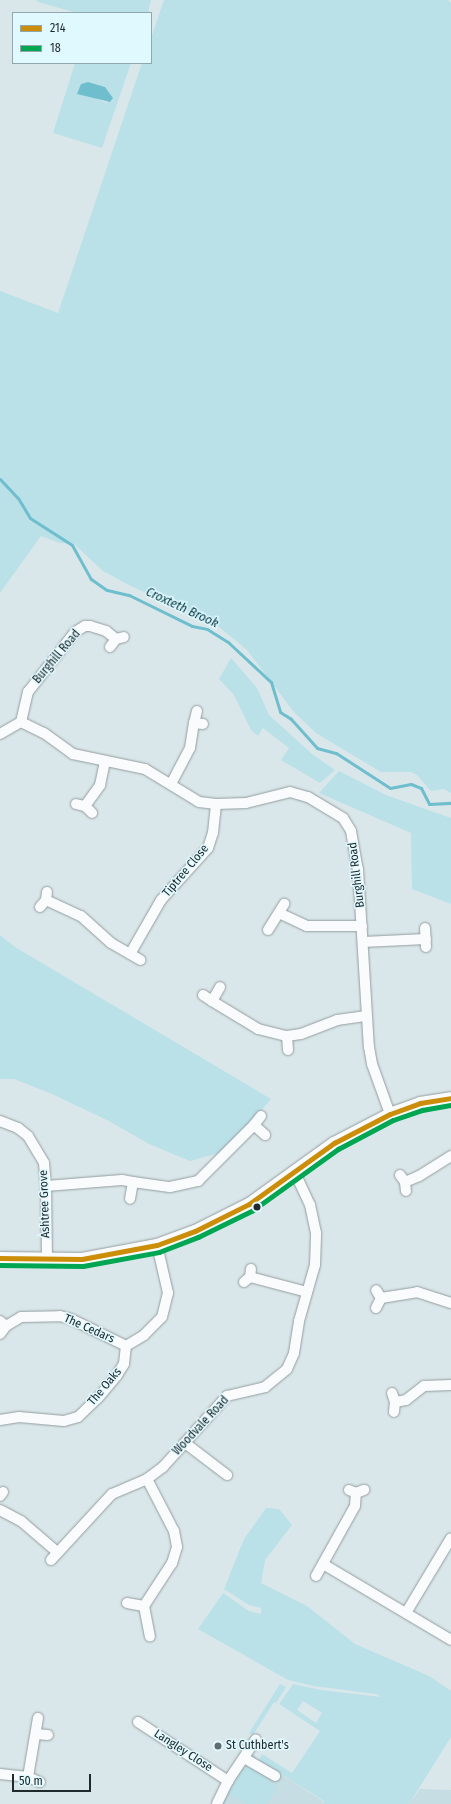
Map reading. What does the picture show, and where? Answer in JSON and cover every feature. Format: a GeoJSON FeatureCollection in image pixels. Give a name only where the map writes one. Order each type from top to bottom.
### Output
{"type":"FeatureCollection","features":[{"type":"Feature","properties":{"kind":"street","name":"Burghill Road"},"geometry":{"type":"LineString","coordinates":[[116,641],[106,631],[90,626],[85,626],[75,632],[28,692],[21,722],[44,733],[73,754],[105,762],[146,769],[191,798],[216,804],[246,803],[290,792],[308,796],[337,812],[347,824],[354,842],[362,926],[365,1016],[372,1064],[390,1114]]}},
{"type":"Feature","properties":{"kind":"street"},"geometry":{"type":"LineString","coordinates":[[171,784],[190,748],[198,723],[197,711]]}},
{"type":"Feature","properties":{"kind":"street"},"geometry":{"type":"LineString","coordinates":[[0,734],[21,722]]}},
{"type":"Feature","properties":{"kind":"street"},"geometry":{"type":"LineString","coordinates":[[84,808],[100,785],[105,762]]}},
{"type":"Feature","properties":{"kind":"street","name":"Tiptree Close"},"geometry":{"type":"LineString","coordinates":[[130,954],[161,900],[208,848],[213,833],[216,804]]}},
{"type":"Feature","properties":{"kind":"street"},"geometry":{"type":"LineString","coordinates":[[44,900],[81,916],[111,944],[140,960]]}},
{"type":"Feature","properties":{"kind":"street"},"geometry":{"type":"LineString","coordinates":[[268,930],[282,908],[306,926],[362,926]]}},
{"type":"Feature","properties":{"kind":"street"},"geometry":{"type":"LineString","coordinates":[[362,942],[426,943],[426,928]]}},
{"type":"Feature","properties":{"kind":"street"},"geometry":{"type":"LineString","coordinates":[[212,1001],[220,988]]}},
{"type":"Feature","properties":{"kind":"street"},"geometry":{"type":"LineString","coordinates":[[203,995],[258,1029],[287,1036],[301,1034],[337,1020],[365,1016]]}},
{"type":"Feature","properties":{"kind":"street"},"geometry":{"type":"LineString","coordinates":[[287,1036],[288,1050]]}},
{"type":"Feature","properties":{"kind":"street"},"geometry":{"type":"LineString","coordinates":[[0,1258],[47,1260],[82,1259],[157,1245],[195,1231],[249,1204],[334,1143],[390,1114],[420,1103],[451,1098]]}},
{"type":"Feature","properties":{"kind":"street"},"geometry":{"type":"LineString","coordinates":[[46,1186],[114,1179],[170,1188],[198,1181],[254,1125],[261,1116]]}},
{"type":"Feature","properties":{"kind":"street","name":"Ashtree Grove"},"geometry":{"type":"LineString","coordinates":[[0,1121],[18,1128],[35,1145],[44,1164],[46,1186],[47,1260]]}},
{"type":"Feature","properties":{"kind":"street"},"geometry":{"type":"LineString","coordinates":[[254,1125],[265,1134]]}},
{"type":"Feature","properties":{"kind":"street"},"geometry":{"type":"LineString","coordinates":[[403,1183],[424,1173],[451,1156]]}},
{"type":"Feature","properties":{"kind":"street","name":"Woodvale Road"},"geometry":{"type":"LineString","coordinates":[[0,1510],[21,1521],[54,1556],[112,1494],[148,1479],[163,1467],[227,1396],[265,1387],[287,1369],[294,1353],[307,1292],[315,1265],[316,1233],[310,1205],[294,1171]]}},
{"type":"Feature","properties":{"kind":"street"},"geometry":{"type":"LineString","coordinates":[[130,1199],[133,1182]]}},
{"type":"Feature","properties":{"kind":"street"},"geometry":{"type":"LineString","coordinates":[[126,1346],[144,1335],[162,1317],[168,1293],[157,1245]]}},
{"type":"Feature","properties":{"kind":"street"},"geometry":{"type":"LineString","coordinates":[[248,1276],[307,1292]]}},
{"type":"Feature","properties":{"kind":"street"},"geometry":{"type":"LineString","coordinates":[[376,1308],[378,1294],[417,1292],[451,1303]]}},
{"type":"Feature","properties":{"kind":"street","name":"The Cedars"},"geometry":{"type":"LineString","coordinates":[[2,1327],[21,1317],[60,1316],[71,1319],[126,1346]]}},
{"type":"Feature","properties":{"kind":"street","name":"The Oaks"},"geometry":{"type":"LineString","coordinates":[[0,1420],[19,1417],[64,1421],[78,1417],[98,1398],[124,1364],[126,1346]]}},
{"type":"Feature","properties":{"kind":"street"},"geometry":{"type":"LineString","coordinates":[[394,1402],[406,1400],[424,1386],[451,1385]]}},
{"type":"Feature","properties":{"kind":"street"},"geometry":{"type":"LineString","coordinates":[[184,1443],[227,1475]]}},
{"type":"Feature","properties":{"kind":"street"},"geometry":{"type":"LineString","coordinates":[[148,1479],[174,1531],[177,1546],[172,1563],[144,1606],[150,1636]]}},
{"type":"Feature","properties":{"kind":"street"},"geometry":{"type":"LineString","coordinates":[[316,1576],[355,1506],[356,1491]]}},
{"type":"Feature","properties":{"kind":"street"},"geometry":{"type":"LineString","coordinates":[[406,1613],[451,1538]]}},
{"type":"Feature","properties":{"kind":"street"},"geometry":{"type":"LineString","coordinates":[[323,1564],[451,1640]]}},
{"type":"Feature","properties":{"kind":"street"},"geometry":{"type":"LineString","coordinates":[[127,1603],[144,1606]]}},
{"type":"Feature","properties":{"kind":"street"},"geometry":{"type":"LineString","coordinates":[[28,1777],[38,1718]]}},
{"type":"Feature","properties":{"kind":"street","name":"Langley Close"},"geometry":{"type":"LineString","coordinates":[[138,1722],[228,1781]]}},
{"type":"Feature","properties":{"kind":"street"},"geometry":{"type":"LineString","coordinates":[[36,1734],[48,1735]]}},
{"type":"Feature","properties":{"kind":"street"},"geometry":{"type":"LineString","coordinates":[[217,1804],[228,1781],[256,1739]]}},
{"type":"Feature","properties":{"kind":"street"},"geometry":{"type":"LineString","coordinates":[[244,1758],[275,1776]]}},
{"type":"Feature","properties":{"kind":"street"},"geometry":{"type":"LineString","coordinates":[[0,1774],[28,1777],[40,1782]]}},
{"type":"Feature","properties":{"kind":"shaded area"},"geometry":{"type":"Polygon","coordinates":[[[151,0],[148,12],[74,12],[35,1],[151,0]]]}},
{"type":"Feature","properties":{"kind":"shaded area"},"geometry":{"type":"Polygon","coordinates":[[[164,0],[448,0],[451,3],[451,793],[444,789],[431,791],[417,775],[411,772],[381,772],[316,733],[294,712],[247,650],[218,626],[129,585],[103,571],[74,544],[60,543],[41,536],[0,593],[0,291],[58,313],[142,64],[152,64],[152,35],[164,0]]]}},
{"type":"Feature","properties":{"kind":"shaded area"},"geometry":{"type":"Polygon","coordinates":[[[75,64],[131,64],[102,148],[53,133],[75,64]],[[89,82],[81,84],[78,94],[87,95],[107,103],[111,95],[105,87],[89,82]]]}},
{"type":"Feature","properties":{"kind":"shaded area"},"geometry":{"type":"Polygon","coordinates":[[[231,658],[257,688],[269,715],[312,754],[335,770],[320,783],[281,760],[289,748],[263,728],[258,736],[251,730],[234,695],[219,679],[231,658]]]}},
{"type":"Feature","properties":{"kind":"shaded area"},"geometry":{"type":"Polygon","coordinates":[[[339,771],[386,795],[451,818],[451,904],[412,889],[411,833],[319,793],[339,771]]]}},
{"type":"Feature","properties":{"kind":"shaded area"},"geometry":{"type":"Polygon","coordinates":[[[0,935],[15,947],[271,1099],[226,1151],[190,1161],[149,1144],[109,1121],[52,1094],[14,1079],[0,1079],[0,935]]]}},
{"type":"Feature","properties":{"kind":"shaded area"},"geometry":{"type":"Polygon","coordinates":[[[266,1508],[279,1509],[292,1525],[265,1560],[261,1583],[307,1606],[355,1644],[429,1676],[451,1691],[451,1737],[409,1804],[323,1804],[324,1801],[259,1760],[262,1754],[292,1773],[320,1731],[279,1704],[293,1684],[321,1690],[381,1697],[376,1694],[314,1686],[288,1680],[198,1629],[223,1593],[249,1611],[261,1614],[261,1608],[249,1605],[224,1589],[244,1539],[266,1508]],[[303,1701],[297,1710],[316,1723],[322,1713],[303,1701]]]}},
{"type":"Feature","properties":{"kind":"shaded area"},"geometry":{"type":"Polygon","coordinates":[[[280,1684],[286,1687],[276,1703],[274,1702],[253,1735],[249,1733],[280,1684]]]}},
{"type":"Feature","properties":{"kind":"shaded area"},"geometry":{"type":"Polygon","coordinates":[[[254,1754],[256,1758],[324,1802],[323,1804],[221,1804],[254,1754]]]}},
{"type":"Feature","properties":{"kind":"shaded area"},"geometry":{"type":"Polygon","coordinates":[[[248,1766],[269,1776],[267,1780],[277,1787],[267,1804],[247,1804],[228,1793],[243,1768],[248,1766]]]}},
{"type":"Feature","properties":{"kind":"shaded area"},"geometry":{"type":"Polygon","coordinates":[[[420,1789],[451,1790],[451,1804],[409,1804],[420,1789]]]}},
{"type":"Feature","properties":{"kind":"water"},"geometry":{"type":"Polygon","coordinates":[[[88,82],[105,87],[113,98],[110,102],[77,94],[81,84],[88,82]]]}},
{"type":"Feature","properties":{"kind":"waterway","name":"Croxteth Brook"},"geometry":{"type":"LineString","coordinates":[[0,479],[18,498],[30,518],[72,545],[91,579],[107,590],[129,595],[192,626],[207,629],[229,643],[271,682],[280,712],[291,719],[317,748],[336,753],[390,788],[411,784],[421,788],[429,804],[451,803]]}},
{"type":"Feature","properties":{"kind":"transit line","name":"214"},"geometry":{"type":"LineString","coordinates":[[0,1258],[82,1259],[157,1245],[195,1231],[249,1204],[334,1143],[390,1114],[420,1103],[451,1098]]}},
{"type":"Feature","properties":{"kind":"transit line","name":"18"},"geometry":{"type":"LineString","coordinates":[[0,1265],[83,1266],[159,1252],[198,1237],[253,1210],[338,1149],[393,1120],[422,1110],[451,1105]]}},
{"type":"Feature","properties":{"kind":"place","name":"St Cuthbert's"},"geometry":{"type":"Point","coordinates":[218,1746]}}]}
